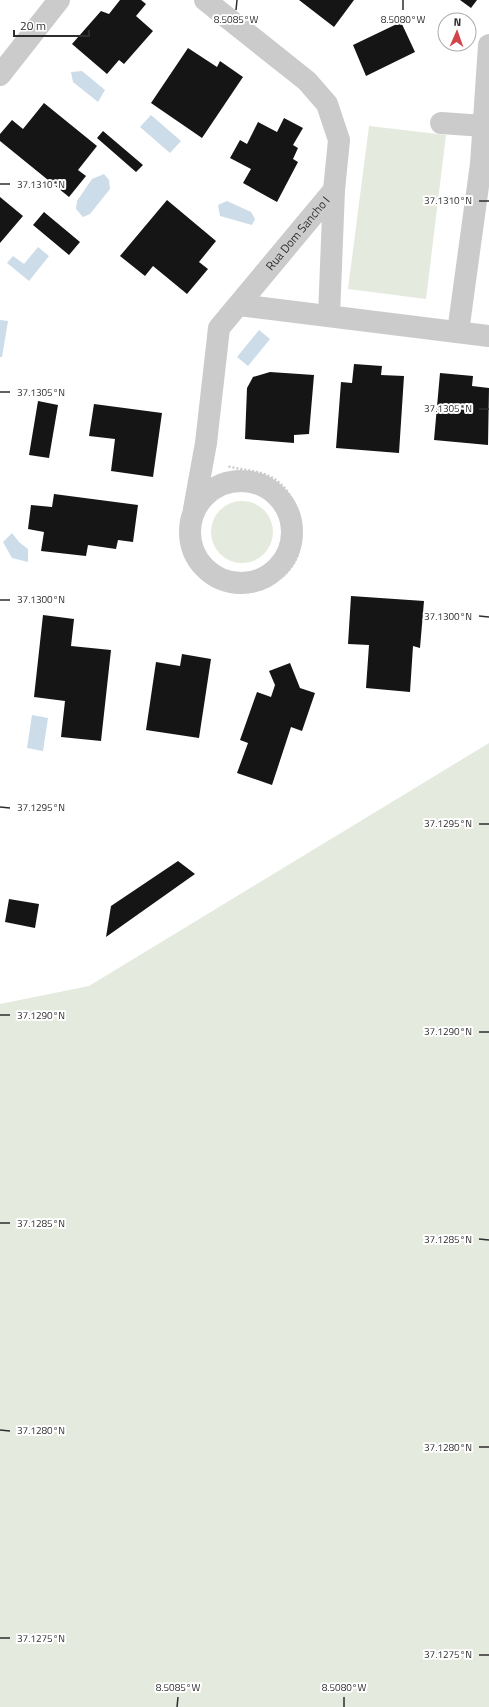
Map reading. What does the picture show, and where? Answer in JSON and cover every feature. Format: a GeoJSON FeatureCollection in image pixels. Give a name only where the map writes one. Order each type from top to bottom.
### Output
{"type":"FeatureCollection","features":[{"type":"Feature","properties":{"kind":"street"},"geometry":{"type":"LineString","coordinates":[[0,75],[59,0]]}},
{"type":"Feature","properties":{"kind":"street","name":"Rua Dom Sancho I"},"geometry":{"type":"LineString","coordinates":[[188,516],[199,501],[228,472],[267,488],[280,499],[291,522],[291,540],[287,554],[276,568],[262,578],[244,583],[217,577],[200,563],[192,548],[188,516],[206,443],[219,328],[240,305],[334,190],[339,140],[327,104],[306,80],[205,0]]}},
{"type":"Feature","properties":{"kind":"street"},"geometry":{"type":"LineString","coordinates":[[458,332],[481,164],[489,45]]}},
{"type":"Feature","properties":{"kind":"street"},"geometry":{"type":"LineString","coordinates":[[441,123],[484,126]]}},
{"type":"Feature","properties":{"kind":"street"},"geometry":{"type":"LineString","coordinates":[[329,316],[334,190]]}},
{"type":"Feature","properties":{"kind":"street"},"geometry":{"type":"LineString","coordinates":[[240,305],[489,336]]}},
{"type":"Feature","properties":{"kind":"street"},"geometry":{"type":"LineString","coordinates":[[206,443],[213,471],[228,472]]}},
{"type":"Feature","properties":{"kind":"path"},"geometry":{"type":"LineString","coordinates":[[188,516],[182,549],[188,561],[212,584],[228,591],[250,592],[266,588],[275,582],[294,564],[299,549],[300,518],[291,497],[272,478],[260,473],[226,465],[228,472]]}},
{"type":"Feature","properties":{"kind":"shaded area"},"geometry":{"type":"Polygon","coordinates":[[[369,126],[446,135],[426,299],[348,289],[369,126]]]}},
{"type":"Feature","properties":{"kind":"shaded area"},"geometry":{"type":"Polygon","coordinates":[[[242,501],[254,503],[264,510],[271,520],[273,532],[271,544],[264,554],[254,561],[242,563],[230,561],[220,554],[213,544],[211,532],[213,520],[220,510],[230,503],[242,501]]]}},
{"type":"Feature","properties":{"kind":"shaded area"},"geometry":{"type":"Polygon","coordinates":[[[489,743],[489,1707],[0,1707],[0,1004],[89,986],[489,743]]]}},
{"type":"Feature","properties":{"kind":"water"},"geometry":{"type":"Polygon","coordinates":[[[82,71],[105,90],[98,102],[73,82],[71,72],[82,71]]]}},
{"type":"Feature","properties":{"kind":"water"},"geometry":{"type":"Polygon","coordinates":[[[151,115],[181,141],[170,153],[140,127],[151,115]]]}},
{"type":"Feature","properties":{"kind":"water"},"geometry":{"type":"Polygon","coordinates":[[[104,174],[109,180],[110,189],[90,214],[83,217],[76,209],[77,201],[92,179],[104,174]]]}},
{"type":"Feature","properties":{"kind":"water"},"geometry":{"type":"Polygon","coordinates":[[[227,201],[251,212],[255,219],[252,225],[220,216],[218,205],[227,201]]]}},
{"type":"Feature","properties":{"kind":"water"},"geometry":{"type":"Polygon","coordinates":[[[38,247],[49,256],[29,281],[7,263],[13,256],[24,264],[38,247]]]}},
{"type":"Feature","properties":{"kind":"water"},"geometry":{"type":"Polygon","coordinates":[[[0,320],[8,321],[2,357],[0,357],[0,320]]]}},
{"type":"Feature","properties":{"kind":"water"},"geometry":{"type":"Polygon","coordinates":[[[259,330],[270,339],[248,366],[237,357],[259,330]]]}},
{"type":"Feature","properties":{"kind":"water"},"geometry":{"type":"Polygon","coordinates":[[[12,533],[19,542],[28,549],[28,562],[12,558],[3,542],[12,533]]]}},
{"type":"Feature","properties":{"kind":"water"},"geometry":{"type":"Polygon","coordinates":[[[32,715],[48,718],[43,751],[27,748],[32,715]]]}},
{"type":"Feature","properties":{"kind":"building"},"geometry":{"type":"Polygon","coordinates":[[[120,0],[141,0],[146,4],[136,16],[153,31],[124,64],[119,60],[107,74],[72,44],[101,11],[109,14],[120,0]]]}},
{"type":"Feature","properties":{"kind":"building"},"geometry":{"type":"Polygon","coordinates":[[[299,0],[354,0],[334,27],[299,0]]]}},
{"type":"Feature","properties":{"kind":"building"},"geometry":{"type":"Polygon","coordinates":[[[460,0],[477,0],[471,8],[460,0]]]}},
{"type":"Feature","properties":{"kind":"building"},"geometry":{"type":"Polygon","coordinates":[[[401,22],[415,52],[366,76],[353,45],[401,22]]]}},
{"type":"Feature","properties":{"kind":"building"},"geometry":{"type":"Polygon","coordinates":[[[188,48],[217,67],[220,61],[243,77],[202,138],[151,103],[188,48]]]}},
{"type":"Feature","properties":{"kind":"building"},"geometry":{"type":"Polygon","coordinates":[[[44,103],[97,146],[78,170],[86,176],[69,197],[0,141],[0,134],[12,120],[23,129],[44,103]]]}},
{"type":"Feature","properties":{"kind":"building"},"geometry":{"type":"Polygon","coordinates":[[[284,118],[303,128],[293,145],[298,148],[293,159],[298,162],[277,202],[243,183],[251,169],[230,158],[240,140],[247,144],[258,122],[277,132],[284,118]]]}},
{"type":"Feature","properties":{"kind":"building"},"geometry":{"type":"Polygon","coordinates":[[[103,131],[143,165],[136,172],[97,138],[103,131]]]}},
{"type":"Feature","properties":{"kind":"building"},"geometry":{"type":"Polygon","coordinates":[[[0,197],[23,216],[0,243],[0,197]]]}},
{"type":"Feature","properties":{"kind":"building"},"geometry":{"type":"Polygon","coordinates":[[[167,200],[216,241],[199,262],[208,269],[187,294],[153,266],[145,276],[120,256],[167,200]]]}},
{"type":"Feature","properties":{"kind":"building"},"geometry":{"type":"Polygon","coordinates":[[[44,212],[80,242],[69,255],[33,225],[44,212]]]}},
{"type":"Feature","properties":{"kind":"building"},"geometry":{"type":"Polygon","coordinates":[[[354,364],[382,366],[381,375],[404,376],[399,453],[336,448],[341,382],[352,383],[354,364]]]}},
{"type":"Feature","properties":{"kind":"building"},"geometry":{"type":"Polygon","coordinates":[[[270,372],[314,375],[309,434],[294,435],[294,443],[245,439],[247,388],[253,377],[270,372]]]}},
{"type":"Feature","properties":{"kind":"building"},"geometry":{"type":"Polygon","coordinates":[[[440,373],[473,376],[472,386],[489,388],[488,445],[434,440],[440,373]]]}},
{"type":"Feature","properties":{"kind":"building"},"geometry":{"type":"Polygon","coordinates":[[[38,401],[58,405],[49,458],[29,455],[38,401]]]}},
{"type":"Feature","properties":{"kind":"building"},"geometry":{"type":"Polygon","coordinates":[[[94,404],[162,413],[153,477],[111,471],[115,439],[89,436],[94,404]]]}},
{"type":"Feature","properties":{"kind":"building"},"geometry":{"type":"Polygon","coordinates":[[[54,494],[138,505],[133,542],[118,540],[116,549],[88,545],[86,556],[41,551],[44,532],[28,529],[31,505],[52,507],[54,494]]]}},
{"type":"Feature","properties":{"kind":"building"},"geometry":{"type":"Polygon","coordinates":[[[351,596],[424,601],[420,648],[413,646],[410,692],[366,688],[369,645],[348,644],[351,596]]]}},
{"type":"Feature","properties":{"kind":"building"},"geometry":{"type":"Polygon","coordinates":[[[43,615],[74,619],[71,646],[111,650],[101,741],[61,737],[65,701],[34,697],[43,615]]]}},
{"type":"Feature","properties":{"kind":"building"},"geometry":{"type":"Polygon","coordinates":[[[182,654],[211,659],[199,738],[146,730],[156,662],[180,666],[182,654]]]}},
{"type":"Feature","properties":{"kind":"building"},"geometry":{"type":"Polygon","coordinates":[[[290,663],[300,688],[315,693],[302,731],[291,727],[272,785],[237,773],[248,743],[240,740],[257,692],[271,697],[275,685],[269,671],[290,663]]]}},
{"type":"Feature","properties":{"kind":"building"},"geometry":{"type":"Polygon","coordinates":[[[178,861],[195,874],[106,937],[111,906],[178,861]]]}},
{"type":"Feature","properties":{"kind":"building"},"geometry":{"type":"Polygon","coordinates":[[[9,899],[39,904],[35,928],[5,922],[9,899]]]}}]}
